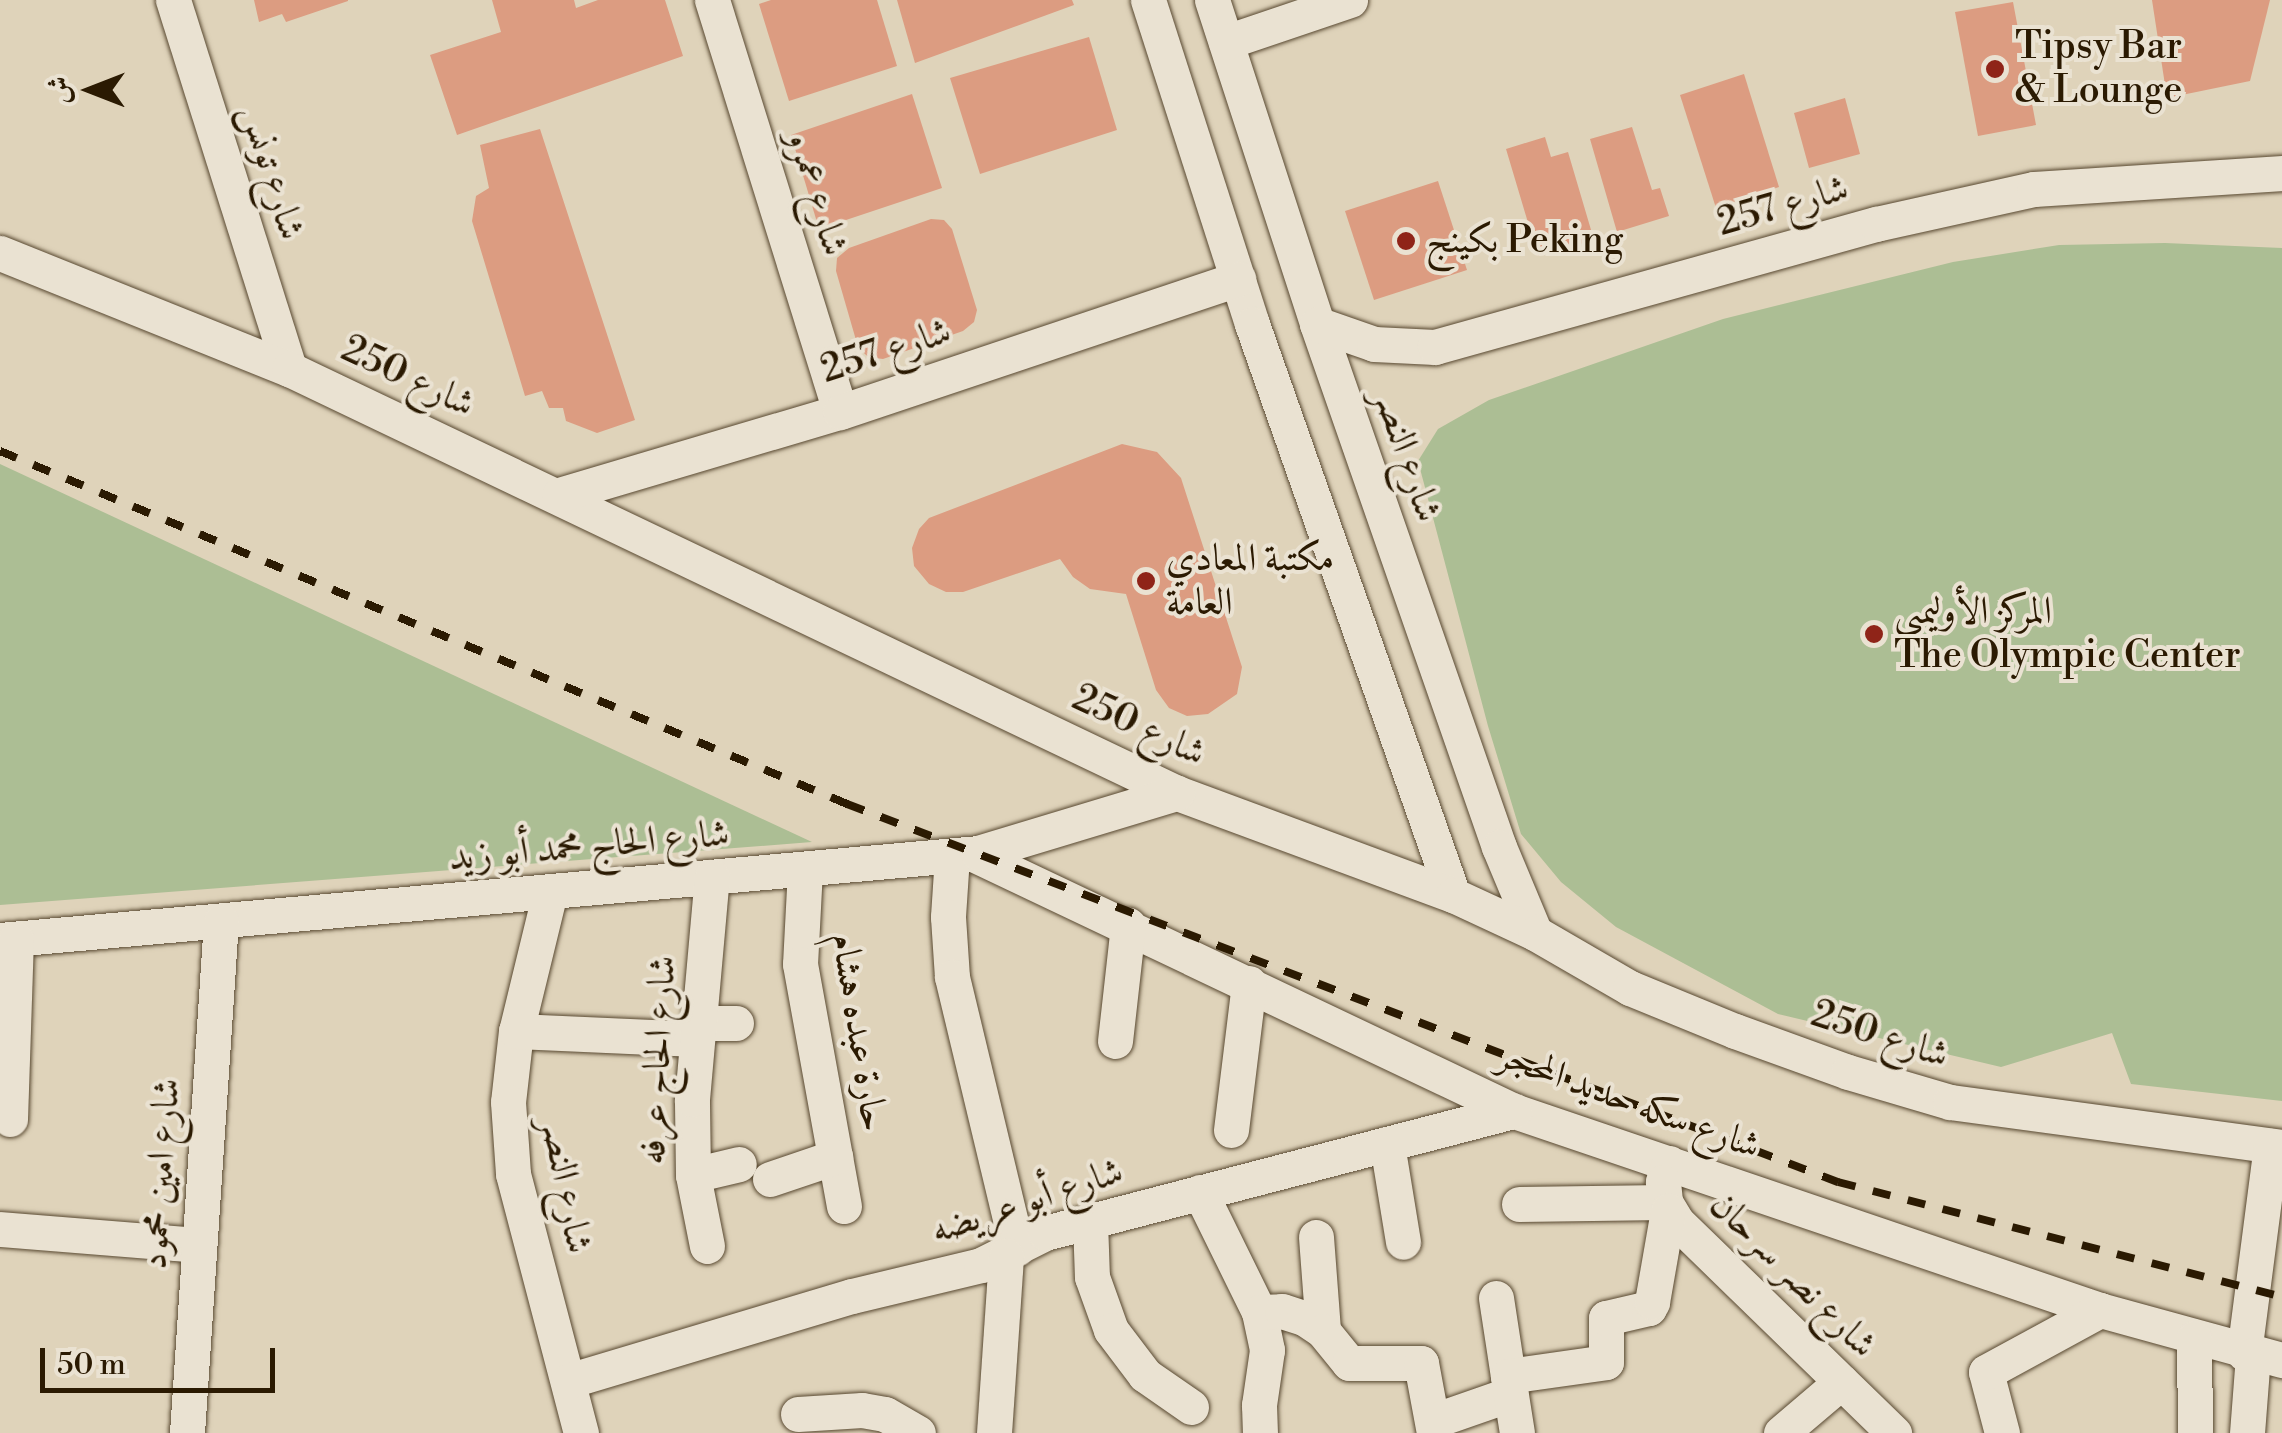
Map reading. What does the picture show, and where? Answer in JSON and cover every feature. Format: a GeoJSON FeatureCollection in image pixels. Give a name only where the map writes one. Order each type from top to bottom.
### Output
{"type":"FeatureCollection","features":[{"type":"Feature","properties":{"kind":"street","name":"شارع تونس"},"geometry":{"type":"LineString","coordinates":[[173,0],[289,369]]}},
{"type":"Feature","properties":{"kind":"street","name":"شارع عمرو"},"geometry":{"type":"LineString","coordinates":[[712,0],[840,412]]}},
{"type":"Feature","properties":{"kind":"street"},"geometry":{"type":"LineString","coordinates":[[1148,0],[1364,651],[1453,895]]}},
{"type":"Feature","properties":{"kind":"street","name":"شارع النصر"},"geometry":{"type":"LineString","coordinates":[[1212,0],[1317,324],[1499,847],[1535,933]]}},
{"type":"Feature","properties":{"kind":"street"},"geometry":{"type":"LineString","coordinates":[[1226,42],[1350,0]]}},
{"type":"Feature","properties":{"kind":"street","name":"شارع 257"},"geometry":{"type":"LineString","coordinates":[[1317,324],[1374,344],[1435,348],[1876,224],[2034,188],[2282,174]]}},
{"type":"Feature","properties":{"kind":"street","name":"شارع 250"},"geometry":{"type":"LineString","coordinates":[[0,253],[289,369],[559,494],[1178,793],[1453,895],[1535,933],[1630,988],[1848,1072],[1950,1102],[2276,1147]]}},
{"type":"Feature","properties":{"kind":"street","name":"شارع 257"},"geometry":{"type":"LineString","coordinates":[[559,494],[840,412],[1238,279]]}},
{"type":"Feature","properties":{"kind":"street","name":"شارع الحاج محمد أبو زيد"},"geometry":{"type":"LineString","coordinates":[[8,939],[962,855],[1178,793]]}},
{"type":"Feature","properties":{"kind":"street"},"geometry":{"type":"LineString","coordinates":[[962,855],[948,916],[952,977],[1012,1252],[994,1433]]}},
{"type":"Feature","properties":{"kind":"street","name":"شارع سكه حديد المحجر"},"geometry":{"type":"LineString","coordinates":[[962,855],[1128,925],[1514,1111],[2100,1310],[2260,1356]]}},
{"type":"Feature","properties":{"kind":"street","name":"حارة عبده هشام"},"geometry":{"type":"LineString","coordinates":[[805,869],[800,964],[844,1206]]}},
{"type":"Feature","properties":{"kind":"street","name":"شارع الحاج عرفه"},"geometry":{"type":"LineString","coordinates":[[707,1246],[693,1174],[692,1098],[712,877]]}},
{"type":"Feature","properties":{"kind":"street","name":"شارع النصر"},"geometry":{"type":"LineString","coordinates":[[550,892],[516,1031],[508,1102],[514,1174],[581,1433]]}},
{"type":"Feature","properties":{"kind":"street","name":"شارع امين محمود"},"geometry":{"type":"LineString","coordinates":[[186,1433],[220,921]]}},
{"type":"Feature","properties":{"kind":"street"},"geometry":{"type":"LineString","coordinates":[[1115,1041],[1128,925]]}},
{"type":"Feature","properties":{"kind":"street"},"geometry":{"type":"LineString","coordinates":[[8,939],[10,1118]]}},
{"type":"Feature","properties":{"kind":"street"},"geometry":{"type":"LineString","coordinates":[[1231,1130],[1248,984]]}},
{"type":"Feature","properties":{"kind":"street"},"geometry":{"type":"LineString","coordinates":[[516,1031],[698,1031],[736,1023]]}},
{"type":"Feature","properties":{"kind":"street","name":"شارع أبو عريضه"},"geometry":{"type":"LineString","coordinates":[[568,1381],[1012,1252],[1045,1233],[1514,1111]]}},
{"type":"Feature","properties":{"kind":"street"},"geometry":{"type":"LineString","coordinates":[[1387,1144],[1403,1242]]}},
{"type":"Feature","properties":{"kind":"street"},"geometry":{"type":"LineString","coordinates":[[2247,1433],[2260,1356],[2276,1147]]}},
{"type":"Feature","properties":{"kind":"street"},"geometry":{"type":"LineString","coordinates":[[693,1174],[755,1171],[835,1157]]}},
{"type":"Feature","properties":{"kind":"street","name":"شارع نصر سرحان"},"geometry":{"type":"LineString","coordinates":[[1669,1163],[1663,1182],[1667,1206],[1894,1433]]}},
{"type":"Feature","properties":{"kind":"street"},"geometry":{"type":"LineString","coordinates":[[1200,1192],[1259,1312],[1267,1350],[1259,1405],[1260,1433]]}},
{"type":"Feature","properties":{"kind":"street"},"geometry":{"type":"LineString","coordinates":[[1259,1312],[1293,1314],[1323,1331],[1350,1362],[1420,1362],[1434,1427],[1509,1385],[1606,1362],[1606,1318],[1649,1308],[1652,1302],[1667,1206],[1520,1204]]}},
{"type":"Feature","properties":{"kind":"street"},"geometry":{"type":"LineString","coordinates":[[1090,1221],[1092,1278],[1111,1330],[1145,1375],[1191,1407]]}},
{"type":"Feature","properties":{"kind":"street"},"geometry":{"type":"LineString","coordinates":[[0,1229],[198,1245]]}},
{"type":"Feature","properties":{"kind":"street"},"geometry":{"type":"LineString","coordinates":[[1316,1236],[1323,1331]]}},
{"type":"Feature","properties":{"kind":"street"},"geometry":{"type":"LineString","coordinates":[[1496,1298],[1517,1433]]}},
{"type":"Feature","properties":{"kind":"street"},"geometry":{"type":"LineString","coordinates":[[2002,1433],[1987,1378],[1990,1368],[2100,1310]]}},
{"type":"Feature","properties":{"kind":"street"},"geometry":{"type":"LineString","coordinates":[[2194,1338],[2195,1433]]}},
{"type":"Feature","properties":{"kind":"street"},"geometry":{"type":"LineString","coordinates":[[1781,1433],[1842,1382]]}},
{"type":"Feature","properties":{"kind":"street"},"geometry":{"type":"LineString","coordinates":[[798,1414],[862,1410],[885,1414],[918,1433]]}},
{"type":"Feature","properties":{"kind":"green space","name":"المركز الأوليمبى The Olympic Center"},"geometry":{"type":"Polygon","coordinates":[[[2165,243],[2282,248],[2282,1101],[2131,1084],[2112,1033],[2001,1067],[1778,1014],[1616,927],[1561,882],[1521,834],[1488,726],[1418,461],[1438,429],[1489,400],[1723,319],[1953,262],[2059,245],[2165,243]]]}},
{"type":"Feature","properties":{"kind":"green space"},"geometry":{"type":"Polygon","coordinates":[[[0,464],[812,842],[0,905],[0,464]]]}},
{"type":"Feature","properties":{"kind":"building"},"geometry":{"type":"Polygon","coordinates":[[[254,0],[348,1],[286,22],[282,14],[259,22],[254,0]]]}},
{"type":"Feature","properties":{"kind":"building"},"geometry":{"type":"Polygon","coordinates":[[[492,0],[574,0],[576,8],[598,0],[665,0],[683,56],[457,135],[430,55],[501,32],[492,0]]]}},
{"type":"Feature","properties":{"kind":"building"},"geometry":{"type":"Polygon","coordinates":[[[771,0],[877,0],[897,66],[789,101],[759,4],[771,0]]]}},
{"type":"Feature","properties":{"kind":"building"},"geometry":{"type":"Polygon","coordinates":[[[897,0],[1072,0],[1074,5],[915,63],[897,0]]]}},
{"type":"Feature","properties":{"kind":"building"},"geometry":{"type":"Polygon","coordinates":[[[2152,0],[2270,0],[2250,81],[2167,98],[2152,0]]]}},
{"type":"Feature","properties":{"kind":"building","name":"Tipsy Bar & Lounge"},"geometry":{"type":"Polygon","coordinates":[[[2013,2],[2036,125],[1978,136],[1955,12],[2013,2]]]}},
{"type":"Feature","properties":{"kind":"building"},"geometry":{"type":"Polygon","coordinates":[[[1089,37],[1117,130],[980,174],[950,78],[1089,37]]]}},
{"type":"Feature","properties":{"kind":"building"},"geometry":{"type":"Polygon","coordinates":[[[1744,74],[1779,187],[1716,208],[1680,95],[1744,74]]]}},
{"type":"Feature","properties":{"kind":"building"},"geometry":{"type":"Polygon","coordinates":[[[912,94],[942,188],[819,229],[791,135],[912,94]]]}},
{"type":"Feature","properties":{"kind":"building"},"geometry":{"type":"Polygon","coordinates":[[[1845,98],[1860,154],[1809,168],[1794,113],[1845,98]]]}},
{"type":"Feature","properties":{"kind":"building"},"geometry":{"type":"Polygon","coordinates":[[[1632,127],[1652,190],[1660,188],[1669,216],[1617,232],[1590,139],[1632,127]]]}},
{"type":"Feature","properties":{"kind":"building"},"geometry":{"type":"Polygon","coordinates":[[[540,129],[635,420],[597,433],[566,421],[563,408],[549,408],[542,391],[525,396],[472,221],[476,196],[489,188],[480,145],[540,129]]]}},
{"type":"Feature","properties":{"kind":"building"},"geometry":{"type":"Polygon","coordinates":[[[1545,137],[1551,157],[1568,152],[1594,240],[1538,256],[1506,149],[1545,137]]]}},
{"type":"Feature","properties":{"kind":"building","name":"بكينج Peking"},"geometry":{"type":"Polygon","coordinates":[[[1438,181],[1467,270],[1374,300],[1345,211],[1438,181]]]}},
{"type":"Feature","properties":{"kind":"building"},"geometry":{"type":"Polygon","coordinates":[[[931,219],[944,220],[952,229],[977,310],[974,322],[963,331],[883,359],[868,357],[858,347],[836,271],[837,258],[849,248],[931,219]]]}},
{"type":"Feature","properties":{"kind":"building","name":"مكتبة المعادي العامة"},"geometry":{"type":"Polygon","coordinates":[[[1122,444],[1157,452],[1181,478],[1242,667],[1237,694],[1208,714],[1187,716],[1169,708],[1156,690],[1126,594],[1090,589],[1073,577],[1060,559],[963,592],[946,592],[929,584],[914,566],[912,548],[919,529],[929,518],[1122,444]]]}},
{"type":"Feature","properties":{"kind":"railway"},"geometry":{"type":"LineString","coordinates":[[0,451],[847,804],[1838,1182],[2282,1297]]}},
{"type":"Feature","properties":{"kind":"place","name":"Tipsy Bar & Lounge"},"geometry":{"type":"Point","coordinates":[1995,69]}},
{"type":"Feature","properties":{"kind":"place","name":"بكينج Peking"},"geometry":{"type":"Point","coordinates":[1406,241]}},
{"type":"Feature","properties":{"kind":"place","name":"مكتبة المعادي العامة"},"geometry":{"type":"Point","coordinates":[1146,581]}},
{"type":"Feature","properties":{"kind":"place","name":"المركز الأوليمبى The Olympic Center"},"geometry":{"type":"Point","coordinates":[1874,634]}}]}
